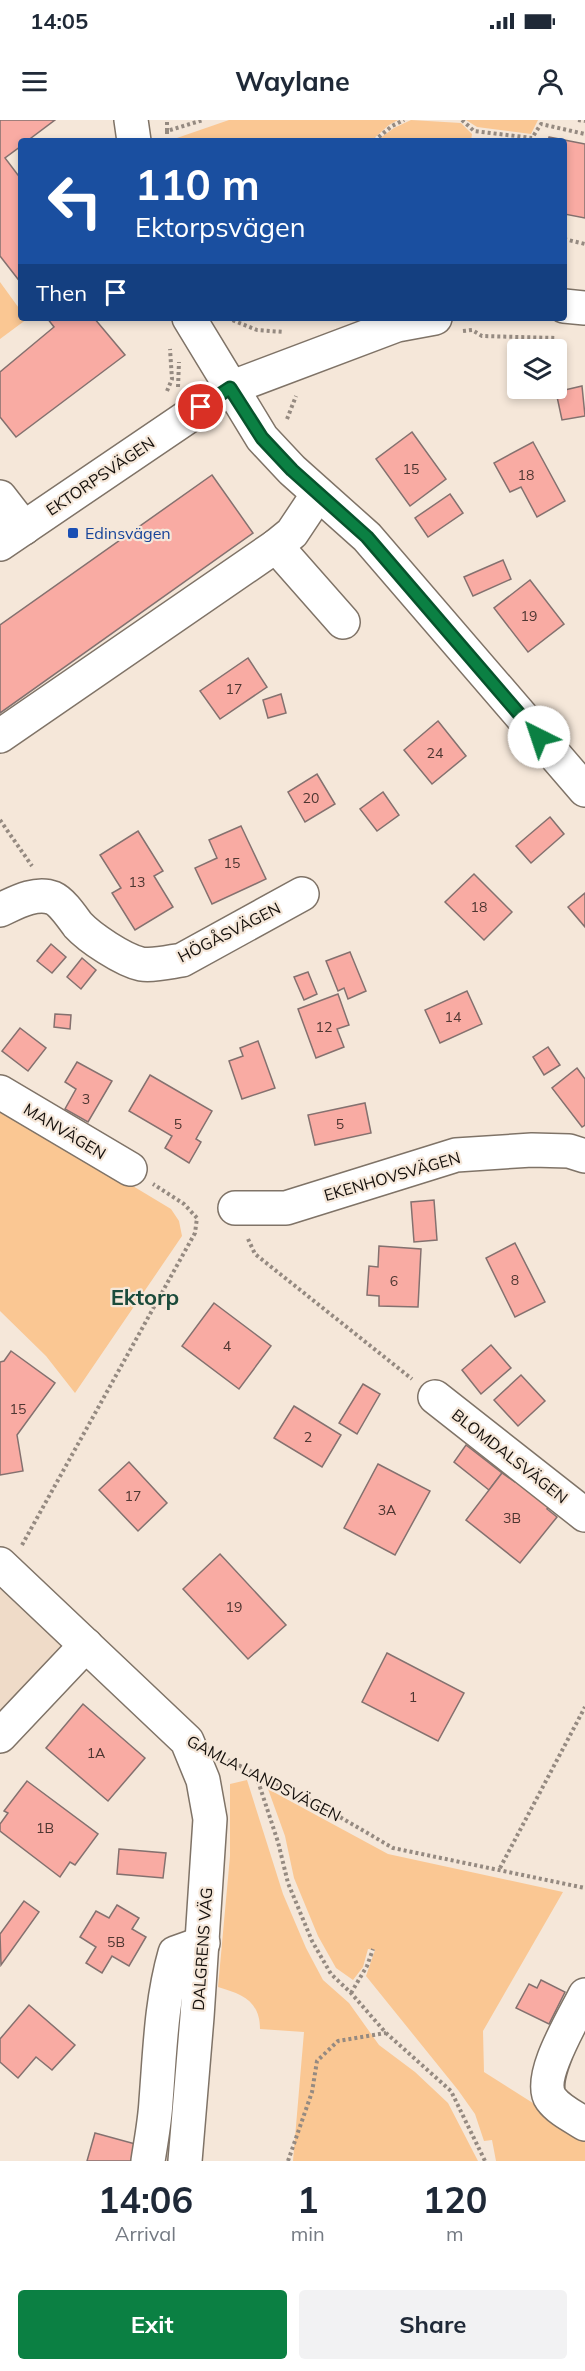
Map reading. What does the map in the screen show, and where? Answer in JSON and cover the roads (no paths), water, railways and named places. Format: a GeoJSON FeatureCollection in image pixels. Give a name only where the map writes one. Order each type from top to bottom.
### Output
{"type":"FeatureCollection","features":[{"type":"Feature","properties":{"kind":"street"},"geometry":{"type":"LineString","coordinates":[[131,120],[134,138]]}},
{"type":"Feature","properties":{"kind":"street"},"geometry":{"type":"LineString","coordinates":[[567,306],[585,308]]}},
{"type":"Feature","properties":{"kind":"street"},"geometry":{"type":"LineString","coordinates":[[191,321],[262,438],[292,470],[367,537],[585,790]]}},
{"type":"Feature","properties":{"kind":"street","name":"EKTORPSVÄGEN"},"geometry":{"type":"LineString","coordinates":[[12,536],[230,388],[397,325],[419,321]]}},
{"type":"Feature","properties":{"kind":"street"},"geometry":{"type":"LineString","coordinates":[[0,736],[276,546],[292,533],[318,494]]}},
{"type":"Feature","properties":{"kind":"street"},"geometry":{"type":"LineString","coordinates":[[0,497],[12,536]]}},
{"type":"Feature","properties":{"kind":"street"},"geometry":{"type":"LineString","coordinates":[[276,546],[343,622]]}},
{"type":"Feature","properties":{"kind":"street","name":"HÖGÅSVÄGEN"},"geometry":{"type":"LineString","coordinates":[[0,910],[29,898],[42,896],[55,898],[83,931],[110,949],[140,964],[160,964],[182,960],[302,894]]}},
{"type":"Feature","properties":{"kind":"street","name":"MANVÄGEN"},"geometry":{"type":"LineString","coordinates":[[0,1092],[130,1169]]}},
{"type":"Feature","properties":{"kind":"street","name":"EKENHOVSVÄGEN"},"geometry":{"type":"LineString","coordinates":[[235,1208],[286,1208],[456,1155],[532,1150],[569,1152],[585,1156]]}},
{"type":"Feature","properties":{"kind":"street","name":"BLOMDALSVÄGEN"},"geometry":{"type":"LineString","coordinates":[[435,1397],[585,1515]]}},
{"type":"Feature","properties":{"kind":"street","name":"GAMLA LANDSVÄGEN"},"geometry":{"type":"LineString","coordinates":[[3,1567],[187,1741]]}},
{"type":"Feature","properties":{"kind":"street"},"geometry":{"type":"LineString","coordinates":[[0,1736],[86,1645]]}},
{"type":"Feature","properties":{"kind":"street","name":"DALGRENS VÄG"},"geometry":{"type":"LineString","coordinates":[[185,2161],[203,1942],[210,1819],[203,1780],[187,1741]]}},
{"type":"Feature","properties":{"kind":"street"},"geometry":{"type":"LineString","coordinates":[[148,2161],[156,2104],[162,2011],[171,1968],[175,1953],[203,1942]]}},
{"type":"Feature","properties":{"kind":"street"},"geometry":{"type":"LineString","coordinates":[[585,1995],[550,2068],[546,2084],[550,2098],[563,2111],[585,2124]]}},
{"type":"Feature","properties":{"kind":"place","name":"Edinsvägen"},"geometry":{"type":"Point","coordinates":[73,533]}},
{"type":"Feature","properties":{"kind":"district","name":"Ektorp"},"geometry":{"type":"Point","coordinates":[145,1297]}}]}
